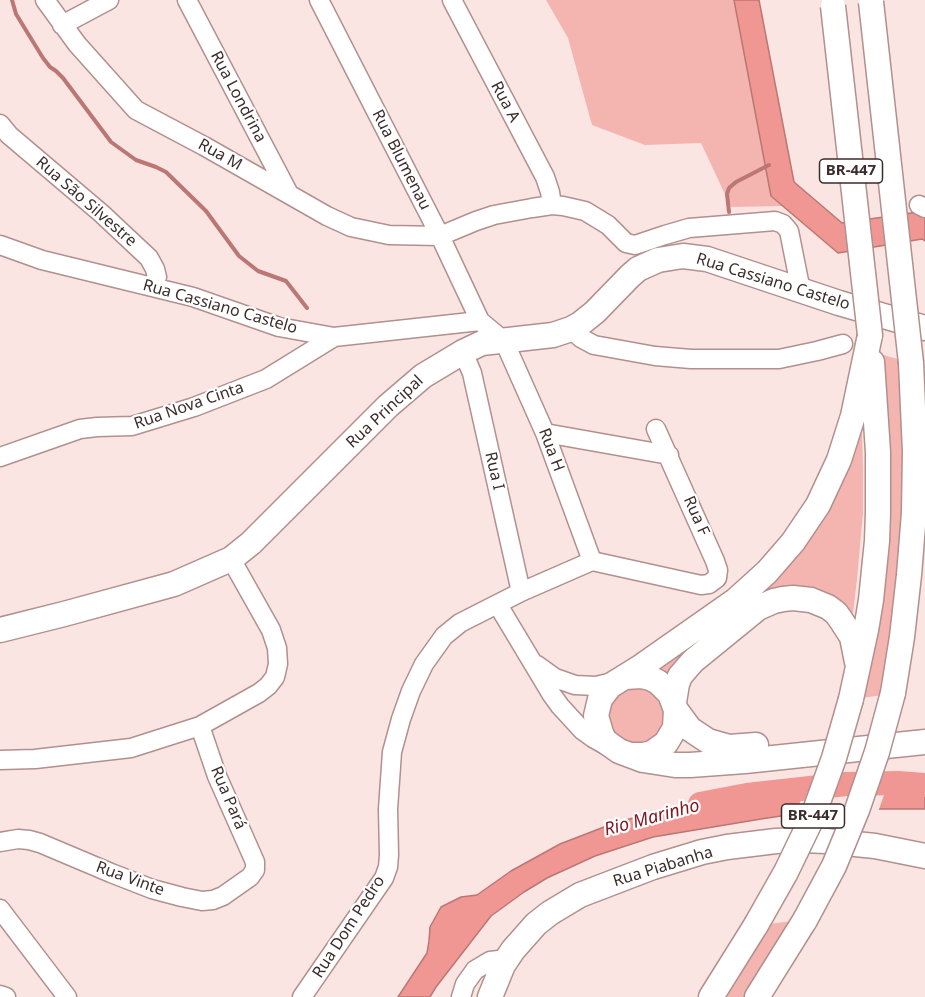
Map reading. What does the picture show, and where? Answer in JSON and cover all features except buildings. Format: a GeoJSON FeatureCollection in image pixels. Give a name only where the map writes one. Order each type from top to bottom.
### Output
{"type":"FeatureCollection","features":[{"type":"Feature","properties":{"kind":"main road","name":"BR-447"},"geometry":{"type":"LineString","coordinates":[[757,997],[805,920],[834,866],[857,810],[877,752],[893,693],[902,637],[914,513],[915,452],[911,363],[871,1]]}},
{"type":"Feature","properties":{"kind":"main road","name":"BR-447"},"geometry":{"type":"LineString","coordinates":[[711,997],[786,872],[813,816],[834,758],[851,699],[871,600],[878,512],[878,452],[869,346],[832,3]]}},
{"type":"Feature","properties":{"kind":"main road","name":"Rua Cassiano Castelo"},"geometry":{"type":"LineString","coordinates":[[571,329],[595,312],[638,269],[658,260],[683,256],[707,259],[801,291],[925,328]]}},
{"type":"Feature","properties":{"kind":"main road","name":"Rua Principal"},"geometry":{"type":"LineString","coordinates":[[0,630],[174,584],[231,559],[251,543],[423,376],[482,343],[554,335],[571,329]]}},
{"type":"Feature","properties":{"kind":"main road"},"geometry":{"type":"LineString","coordinates":[[869,346],[853,416],[839,460],[818,505],[793,542],[767,572],[736,600],[604,692],[596,716],[605,741],[623,753],[660,764],[690,765],[746,761],[925,742]]}},
{"type":"Feature","properties":{"kind":"main road"},"geometry":{"type":"LineString","coordinates":[[912,390],[917,419],[925,438]]}},
{"type":"Feature","properties":{"kind":"main road"},"geometry":{"type":"LineString","coordinates":[[909,575],[917,555],[925,544]]}},
{"type":"Feature","properties":{"kind":"main road"},"geometry":{"type":"LineString","coordinates":[[623,753],[635,756],[652,753],[666,743],[675,728],[677,684],[686,668],[758,608],[774,601],[802,598],[828,607],[836,613],[852,637],[858,670]]}},
{"type":"Feature","properties":{"kind":"main road"},"geometry":{"type":"LineString","coordinates":[[621,679],[633,676],[650,678],[665,687],[682,720],[698,736],[729,747],[925,726]]}},
{"type":"Feature","properties":{"kind":"main road","name":"Rua Piabanha"},"geometry":{"type":"LineString","coordinates":[[490,997],[507,959],[536,924],[564,903],[580,895],[653,867],[702,852],[751,844],[801,840],[867,844],[924,856]]}},
{"type":"Feature","properties":{"kind":"main road"},"geometry":{"type":"LineString","coordinates":[[770,997],[775,970]]}},
{"type":"Feature","properties":{"kind":"street","name":"Rua M"},"geometry":{"type":"LineString","coordinates":[[45,0],[97,68],[136,110],[327,216],[351,227],[389,235],[440,236]]}},
{"type":"Feature","properties":{"kind":"street"},"geometry":{"type":"LineString","coordinates":[[62,25],[109,0]]}},
{"type":"Feature","properties":{"kind":"street","name":"Rua Londrina"},"geometry":{"type":"LineString","coordinates":[[187,0],[289,194]]}},
{"type":"Feature","properties":{"kind":"street","name":"Rua Blumenau"},"geometry":{"type":"LineString","coordinates":[[319,0],[440,236],[480,321]]}},
{"type":"Feature","properties":{"kind":"street","name":"Rua A"},"geometry":{"type":"LineString","coordinates":[[452,0],[545,177],[552,206]]}},
{"type":"Feature","properties":{"kind":"street","name":"Rua São Silvestre"},"geometry":{"type":"LineString","coordinates":[[0,124],[9,135],[101,213],[149,258],[157,277],[152,287]]}},
{"type":"Feature","properties":{"kind":"street"},"geometry":{"type":"LineString","coordinates":[[440,236],[494,216],[532,207],[552,206],[574,208],[585,212],[608,225],[626,243],[635,245],[690,228],[779,222],[789,231],[801,291]]}},
{"type":"Feature","properties":{"kind":"street","name":"Rua Cassiano Castelo"},"geometry":{"type":"LineString","coordinates":[[0,244],[42,260],[193,297],[279,327],[334,337],[480,321]]}},
{"type":"Feature","properties":{"kind":"street"},"geometry":{"type":"LineString","coordinates":[[480,321],[504,341]]}},
{"type":"Feature","properties":{"kind":"street"},"geometry":{"type":"LineString","coordinates":[[571,329],[581,339],[594,345],[655,356],[691,358],[779,359],[843,344]]}},
{"type":"Feature","properties":{"kind":"street","name":"Rua Nova Cinta"},"geometry":{"type":"LineString","coordinates":[[0,457],[80,429],[132,426],[194,407],[266,379],[334,337]]}},
{"type":"Feature","properties":{"kind":"street","name":"Rua H"},"geometry":{"type":"LineString","coordinates":[[504,341],[545,433],[592,561]]}},
{"type":"Feature","properties":{"kind":"street","name":"Rua I"},"geometry":{"type":"LineString","coordinates":[[463,352],[472,373],[521,592]]}},
{"type":"Feature","properties":{"kind":"street","name":"Rua F"},"geometry":{"type":"LineString","coordinates":[[592,561],[701,585],[709,584],[717,578],[716,561],[656,429]]}},
{"type":"Feature","properties":{"kind":"street"},"geometry":{"type":"LineString","coordinates":[[545,433],[669,455]]}},
{"type":"Feature","properties":{"kind":"street"},"geometry":{"type":"LineString","coordinates":[[0,760],[35,759],[131,748],[200,726],[260,693],[275,677],[278,664],[277,648],[271,630],[231,559]]}},
{"type":"Feature","properties":{"kind":"street","name":"Rua Dom Pedro"},"geometry":{"type":"LineString","coordinates":[[302,997],[384,878],[389,855],[388,809],[392,752],[411,691],[424,664],[444,636],[460,623],[521,592],[592,561]]}},
{"type":"Feature","properties":{"kind":"street"},"geometry":{"type":"LineString","coordinates":[[498,604],[552,695],[570,718],[593,738],[623,753]]}},
{"type":"Feature","properties":{"kind":"street"},"geometry":{"type":"LineString","coordinates":[[531,657],[546,672],[565,682],[585,686],[607,684],[621,679]]}},
{"type":"Feature","properties":{"kind":"street","name":"Rua Pará"},"geometry":{"type":"LineString","coordinates":[[200,726],[217,776],[255,862],[255,870]]}},
{"type":"Feature","properties":{"kind":"street","name":"Rua Vinte"},"geometry":{"type":"LineString","coordinates":[[0,842],[18,839],[40,843],[152,889],[202,901],[223,896],[250,877],[255,870]]}},
{"type":"Feature","properties":{"kind":"street"},"geometry":{"type":"LineString","coordinates":[[0,909],[67,997]]}},
{"type":"Feature","properties":{"kind":"street"},"geometry":{"type":"LineString","coordinates":[[461,997],[465,984],[475,970],[490,961],[507,959]]}},
{"type":"Feature","properties":{"kind":"street"},"geometry":{"type":"LineString","coordinates":[[0,995],[6,997]]}},
{"type":"Feature","properties":{"kind":"shaded area"},"geometry":{"type":"Polygon","coordinates":[[[546,0],[734,0],[771,196],[783,206],[731,207],[701,143],[645,145],[592,125],[568,38],[546,0]]]}},
{"type":"Feature","properties":{"kind":"shaded area"},"geometry":{"type":"Polygon","coordinates":[[[880,354],[901,360],[908,513],[883,695],[861,698],[886,452],[880,354]]]}},
{"type":"Feature","properties":{"kind":"shaded area"},"geometry":{"type":"Polygon","coordinates":[[[862,430],[863,513],[853,613],[846,614],[806,591],[668,679],[650,670],[740,605],[854,431],[862,430]]]}},
{"type":"Feature","properties":{"kind":"shaded area"},"geometry":{"type":"Polygon","coordinates":[[[634,681],[665,697],[666,733],[636,750],[606,731],[609,695],[634,681]]]}},
{"type":"Feature","properties":{"kind":"shaded area"},"geometry":{"type":"Polygon","coordinates":[[[793,921],[747,997],[719,997],[768,924],[793,921]]]}},
{"type":"Feature","properties":{"kind":"water"},"geometry":{"type":"Polygon","coordinates":[[[734,0],[759,0],[794,182],[842,223],[918,212],[925,215],[925,241],[922,239],[838,253],[771,196],[734,0]]]}},
{"type":"Feature","properties":{"kind":"water"},"geometry":{"type":"Polygon","coordinates":[[[872,784],[925,785],[925,809],[801,813],[653,837],[595,856],[547,878],[491,916],[430,997],[398,997],[427,953],[430,927],[441,907],[461,897],[477,895],[511,871],[560,844],[617,822],[679,807],[798,789],[872,784]]]}},
{"type":"Feature","properties":{"kind":"pier"},"geometry":{"type":"Polygon","coordinates":[[[889,781],[878,812],[794,817],[807,785],[889,781]]]}},
{"type":"Feature","properties":{"kind":"waterway"},"geometry":{"type":"LineString","coordinates":[[12,0],[16,14],[43,58],[63,78],[111,142],[136,160],[166,172],[206,211],[239,256],[258,271],[286,281],[307,308]]}},
{"type":"Feature","properties":{"kind":"waterway"},"geometry":{"type":"LineString","coordinates":[[729,212],[727,194],[729,188],[769,165]]}},
{"type":"Feature","properties":{"kind":"waterway","name":"Rio Marinho"},"geometry":{"type":"LineString","coordinates":[[700,804],[747,795],[846,784],[925,785]]}}]}
